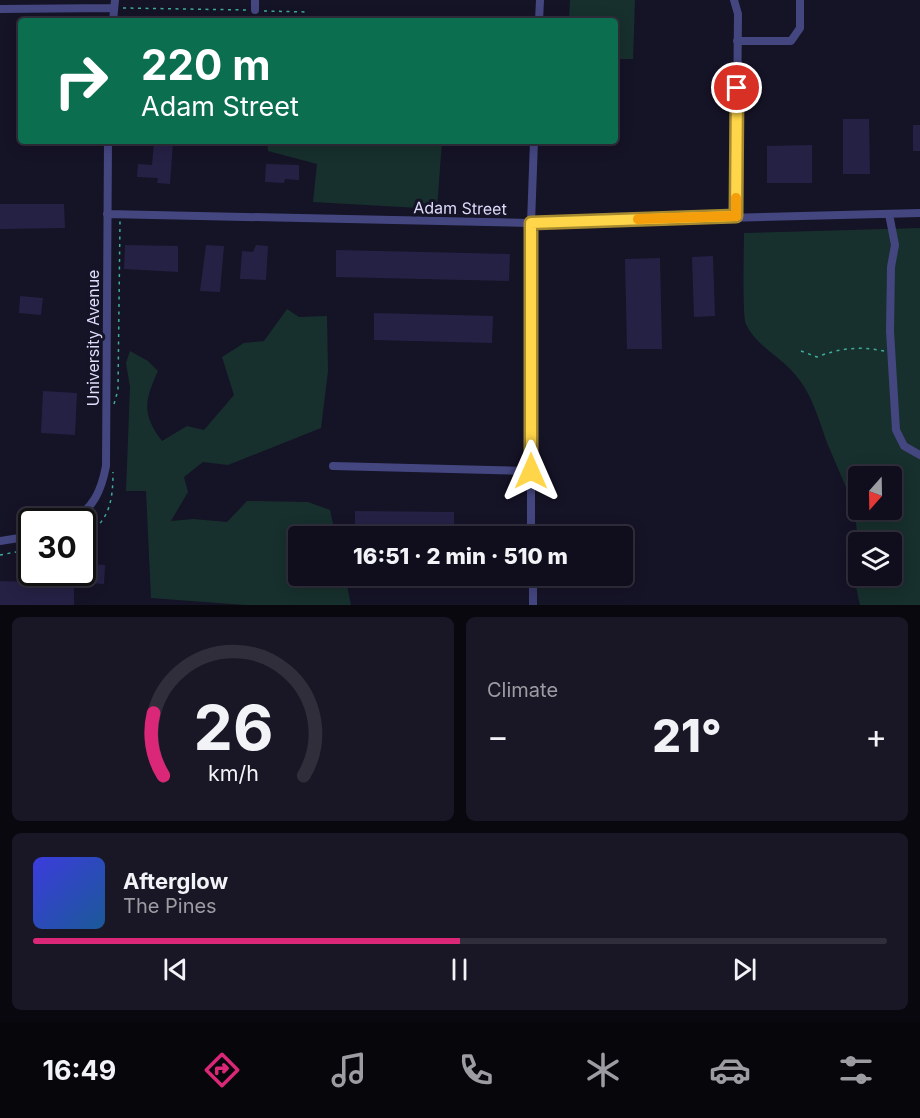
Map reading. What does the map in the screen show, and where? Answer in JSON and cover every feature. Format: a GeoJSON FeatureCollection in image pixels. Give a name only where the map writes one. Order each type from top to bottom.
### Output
{"type":"FeatureCollection","features":[{"type":"Feature","properties":{"kind":"street"},"geometry":{"type":"LineString","coordinates":[[255,0],[255,10]]}},
{"type":"Feature","properties":{"kind":"street"},"geometry":{"type":"LineString","coordinates":[[539,18],[540,0]]}},
{"type":"Feature","properties":{"kind":"street"},"geometry":{"type":"LineString","coordinates":[[734,0],[738,14],[736,216]]}},
{"type":"Feature","properties":{"kind":"street"},"geometry":{"type":"LineString","coordinates":[[737,41],[791,41],[800,28],[800,0]]}},
{"type":"Feature","properties":{"kind":"street"},"geometry":{"type":"LineString","coordinates":[[0,9],[114,4]]}},
{"type":"Feature","properties":{"kind":"street","name":"University Avenue"},"geometry":{"type":"LineString","coordinates":[[90,508],[102,489],[106,466],[108,144]]}},
{"type":"Feature","properties":{"kind":"street"},"geometry":{"type":"LineString","coordinates":[[531,526],[531,223],[534,144]]}},
{"type":"Feature","properties":{"kind":"street","name":"Adam Street"},"geometry":{"type":"LineString","coordinates":[[107,214],[531,223],[920,213]]}},
{"type":"Feature","properties":{"kind":"street"},"geometry":{"type":"LineString","coordinates":[[889,214],[895,245],[891,267],[890,331],[893,344],[891,353],[896,430],[904,446],[920,455]]}},
{"type":"Feature","properties":{"kind":"street"},"geometry":{"type":"LineString","coordinates":[[333,466],[531,471]]}},
{"type":"Feature","properties":{"kind":"street"},"geometry":{"type":"LineString","coordinates":[[0,541],[18,538]]}},
{"type":"Feature","properties":{"kind":"street"},"geometry":{"type":"LineString","coordinates":[[533,586],[533,605]]}},
{"type":"Feature","properties":{"kind":"path"},"geometry":{"type":"LineString","coordinates":[[114,4],[308,12]]}},
{"type":"Feature","properties":{"kind":"path"},"geometry":{"type":"LineString","coordinates":[[801,351],[817,357],[830,351],[863,347],[891,353]]}},
{"type":"Feature","properties":{"kind":"path"},"geometry":{"type":"LineString","coordinates":[[0,555],[18,552]]}},
{"type":"Feature","properties":{"kind":"green space"},"geometry":{"type":"Polygon","coordinates":[[[570,0],[635,0],[633,59],[618,59],[618,18],[569,18],[570,0]]]}},
{"type":"Feature","properties":{"kind":"green space"},"geometry":{"type":"Polygon","coordinates":[[[267,144],[442,144],[437,209],[313,202],[317,164],[268,151],[267,144]]]}},
{"type":"Feature","properties":{"kind":"green space"},"geometry":{"type":"Polygon","coordinates":[[[920,228],[920,605],[860,605],[856,587],[902,586],[902,532],[857,532],[856,520],[902,520],[902,466],[848,466],[848,494],[806,389],[791,370],[755,338],[746,324],[744,233],[920,228]]]}},
{"type":"Feature","properties":{"kind":"green space"},"geometry":{"type":"Polygon","coordinates":[[[287,309],[299,317],[327,316],[328,371],[321,428],[228,465],[203,462],[184,477],[188,492],[171,521],[193,519],[227,522],[247,501],[308,502],[330,510],[334,526],[288,526],[288,586],[347,586],[351,605],[245,605],[151,598],[146,491],[126,491],[130,387],[126,363],[130,351],[148,361],[158,371],[150,391],[147,407],[151,423],[162,441],[187,426],[204,430],[234,395],[222,357],[244,343],[264,341],[287,309]]]}},
{"type":"Feature","properties":{"kind":"building"},"geometry":{"type":"Polygon","coordinates":[[[843,119],[869,119],[870,174],[843,174],[843,119]]]}},
{"type":"Feature","properties":{"kind":"building"},"geometry":{"type":"Polygon","coordinates":[[[913,125],[920,125],[920,151],[913,151],[913,125]]]}},
{"type":"Feature","properties":{"kind":"building"},"geometry":{"type":"Polygon","coordinates":[[[154,144],[173,144],[170,184],[157,183],[158,178],[137,177],[138,164],[152,165],[154,144]]]}},
{"type":"Feature","properties":{"kind":"building"},"geometry":{"type":"Polygon","coordinates":[[[812,145],[812,183],[767,183],[767,146],[812,145]]]}},
{"type":"Feature","properties":{"kind":"building"},"geometry":{"type":"Polygon","coordinates":[[[266,164],[299,165],[299,180],[285,179],[284,183],[265,182],[266,164]]]}},
{"type":"Feature","properties":{"kind":"building"},"geometry":{"type":"Polygon","coordinates":[[[0,204],[64,204],[65,228],[0,229],[0,204]]]}},
{"type":"Feature","properties":{"kind":"building"},"geometry":{"type":"Polygon","coordinates":[[[125,245],[178,246],[178,272],[124,269],[125,245]]]}},
{"type":"Feature","properties":{"kind":"building"},"geometry":{"type":"Polygon","coordinates":[[[206,245],[224,246],[220,292],[200,291],[206,245]]]}},
{"type":"Feature","properties":{"kind":"building"},"geometry":{"type":"Polygon","coordinates":[[[256,245],[268,246],[266,280],[240,279],[242,251],[253,252],[256,245]]]}},
{"type":"Feature","properties":{"kind":"building"},"geometry":{"type":"Polygon","coordinates":[[[336,250],[510,254],[509,281],[336,277],[336,250]]]}},
{"type":"Feature","properties":{"kind":"building"},"geometry":{"type":"Polygon","coordinates":[[[713,256],[715,316],[694,317],[692,257],[713,256]]]}},
{"type":"Feature","properties":{"kind":"building"},"geometry":{"type":"Polygon","coordinates":[[[660,258],[662,349],[627,349],[625,259],[660,258]]]}},
{"type":"Feature","properties":{"kind":"building"},"geometry":{"type":"Polygon","coordinates":[[[20,296],[43,298],[41,315],[19,313],[20,296]]]}},
{"type":"Feature","properties":{"kind":"building"},"geometry":{"type":"Polygon","coordinates":[[[374,313],[493,316],[492,343],[374,340],[374,313]]]}},
{"type":"Feature","properties":{"kind":"building"},"geometry":{"type":"Polygon","coordinates":[[[43,391],[77,393],[75,435],[41,433],[43,391]]]}},
{"type":"Feature","properties":{"kind":"building"},"geometry":{"type":"Polygon","coordinates":[[[355,511],[454,512],[454,526],[355,526],[355,511]]]}},
{"type":"Feature","properties":{"kind":"building"},"geometry":{"type":"Polygon","coordinates":[[[96,564],[105,565],[104,584],[96,583],[96,564]]]}},
{"type":"Feature","properties":{"kind":"building"},"geometry":{"type":"Polygon","coordinates":[[[0,581],[18,581],[18,586],[74,586],[74,605],[0,605],[0,581]]]}},
{"type":"Feature","properties":{"kind":"slow traffic"},"geometry":{"type":"LineString","coordinates":[[638,219],[736,216],[736,198]]}},
{"type":"Feature","properties":{"kind":"route"},"geometry":{"type":"LineString","coordinates":[[531,471],[531,223],[736,216],[737,88]]}}]}
